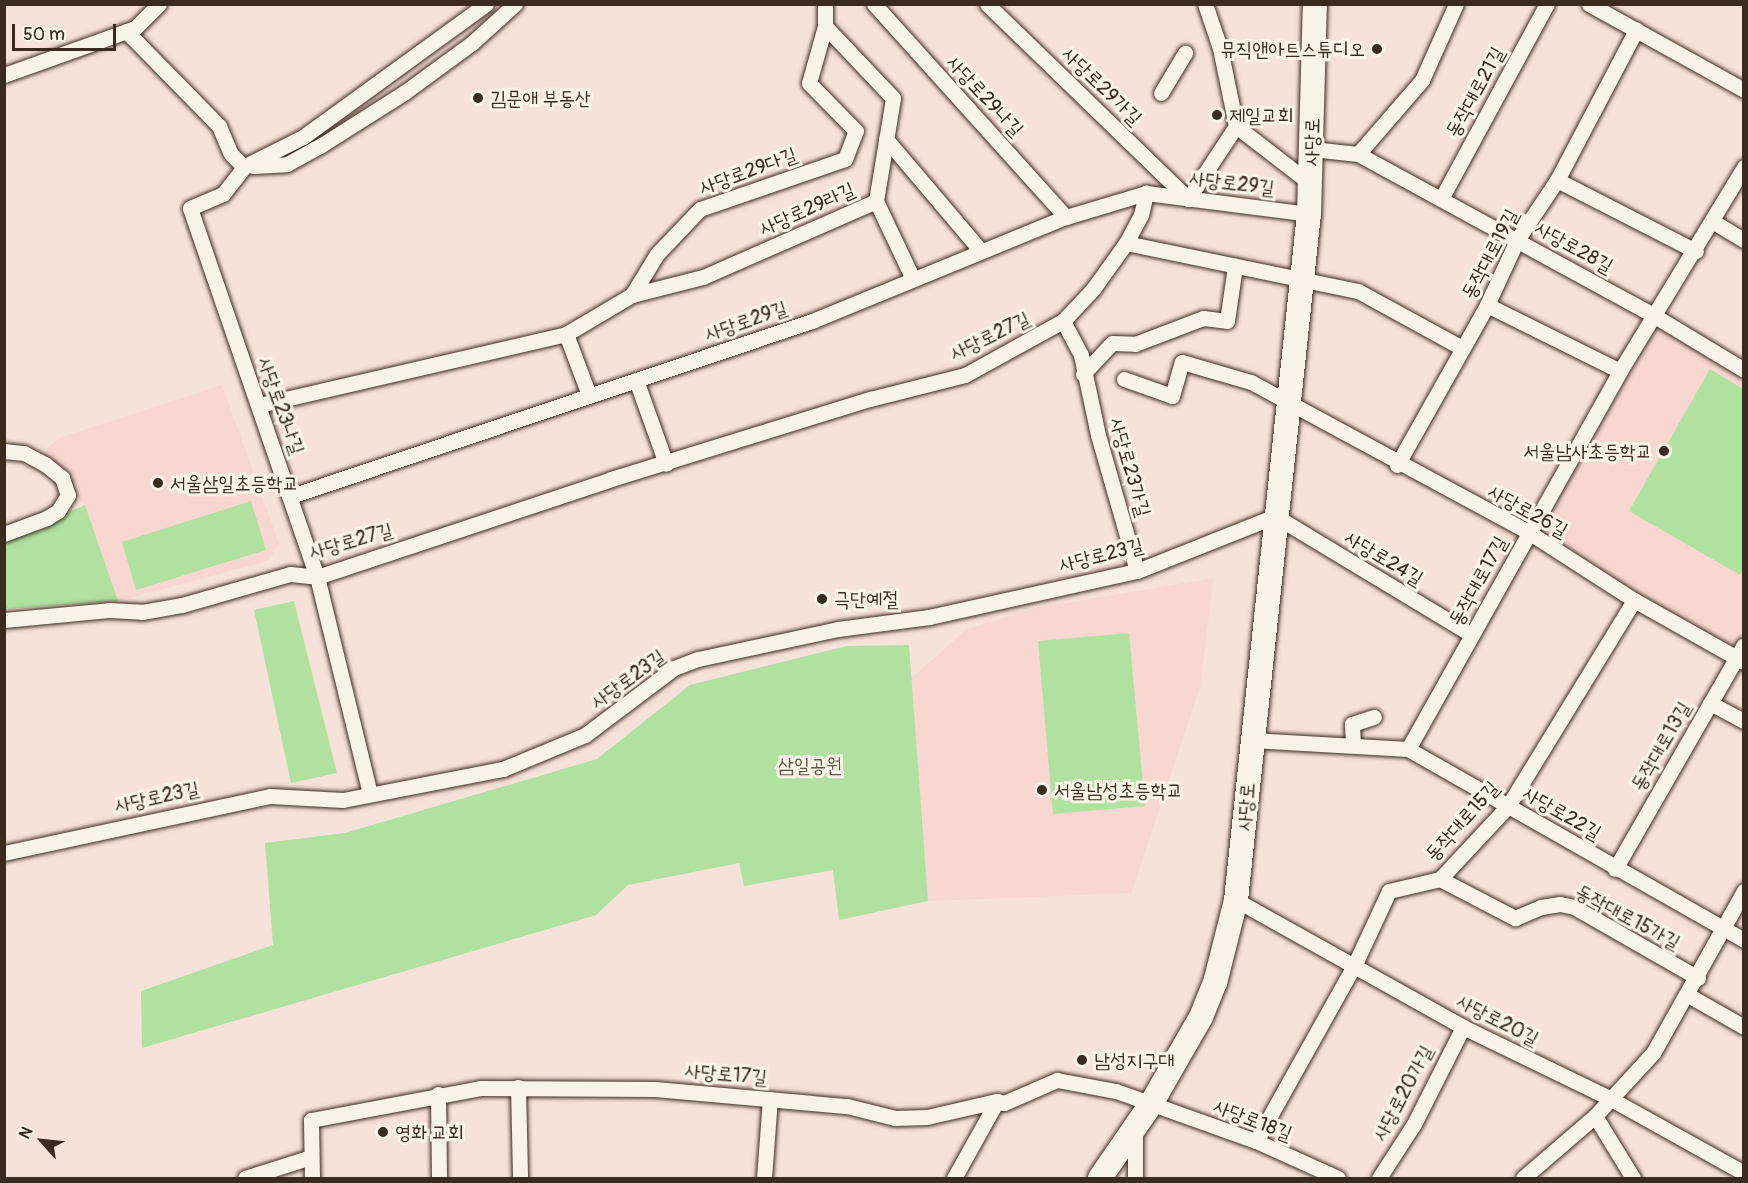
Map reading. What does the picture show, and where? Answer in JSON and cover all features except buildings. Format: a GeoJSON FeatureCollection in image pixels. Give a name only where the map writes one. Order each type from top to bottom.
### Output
{"type":"FeatureCollection","features":[{"type":"Feature","properties":{"kind":"main road","name":"사당로"},"geometry":{"type":"LineString","coordinates":[[1100,1179],[1151,1104],[1215,983],[1236,900],[1251,740],[1309,214],[1315,4]]}},
{"type":"Feature","properties":{"kind":"street"},"geometry":{"type":"LineString","coordinates":[[4,75],[135,28],[159,4]]}},
{"type":"Feature","properties":{"kind":"street","name":"사당로23나길"},"geometry":{"type":"LineString","coordinates":[[370,794],[318,577],[190,208],[223,194],[244,167],[303,137],[486,4]]}},
{"type":"Feature","properties":{"kind":"street"},"geometry":{"type":"LineString","coordinates":[[126,31],[219,126],[231,154],[244,167],[287,164],[320,146],[405,92],[472,43],[515,4]]}},
{"type":"Feature","properties":{"kind":"street","name":"사당로29다길"},"geometry":{"type":"LineString","coordinates":[[259,405],[566,334],[632,295],[657,254],[700,209],[844,159],[856,131],[809,83],[825,26],[825,4]]}},
{"type":"Feature","properties":{"kind":"street","name":"사당로29나길"},"geometry":{"type":"LineString","coordinates":[[874,4],[1066,217]]}},
{"type":"Feature","properties":{"kind":"street","name":"사당로29가길"},"geometry":{"type":"LineString","coordinates":[[987,4],[1188,199]]}},
{"type":"Feature","properties":{"kind":"street"},"geometry":{"type":"LineString","coordinates":[[1205,4],[1220,48],[1236,126],[1311,184]]}},
{"type":"Feature","properties":{"kind":"street"},"geometry":{"type":"LineString","coordinates":[[1358,154],[1422,80],[1456,4]]}},
{"type":"Feature","properties":{"kind":"street","name":"동작대로21길"},"geometry":{"type":"LineString","coordinates":[[1441,200],[1547,4]]}},
{"type":"Feature","properties":{"kind":"street"},"geometry":{"type":"LineString","coordinates":[[1589,4],[1743,90]]}},
{"type":"Feature","properties":{"kind":"street","name":"사당로29라길"},"geometry":{"type":"LineString","coordinates":[[632,295],[703,277],[876,201],[893,98],[825,26]]}},
{"type":"Feature","properties":{"kind":"street","name":"동작대로19길"},"geometry":{"type":"LineString","coordinates":[[1397,465],[1487,305],[1517,240],[1557,180],[1636,30]]}},
{"type":"Feature","properties":{"kind":"street"},"geometry":{"type":"LineString","coordinates":[[1161,93],[1185,53]]}},
{"type":"Feature","properties":{"kind":"street"},"geometry":{"type":"LineString","coordinates":[[1188,199],[1236,126]]}},
{"type":"Feature","properties":{"kind":"street"},"geometry":{"type":"LineString","coordinates":[[886,139],[981,251]]}},
{"type":"Feature","properties":{"kind":"street","name":"사당로28길"},"geometry":{"type":"LineString","coordinates":[[1312,149],[1358,154],[1653,315],[1743,370]]}},
{"type":"Feature","properties":{"kind":"street","name":"동작대로17길"},"geometry":{"type":"LineString","coordinates":[[1408,749],[1620,371],[1653,315],[1696,251],[1743,167]]}},
{"type":"Feature","properties":{"kind":"street"},"geometry":{"type":"LineString","coordinates":[[1557,180],[1696,251]]}},
{"type":"Feature","properties":{"kind":"street","name":"사당로29길"},"geometry":{"type":"LineString","coordinates":[[291,496],[812,321],[1066,217],[1146,193],[1309,214]]}},
{"type":"Feature","properties":{"kind":"street","name":"사당로27길"},"geometry":{"type":"LineString","coordinates":[[4,620],[109,610],[142,612],[182,605],[290,574],[318,577],[517,509],[870,399],[965,375],[1063,321],[1093,289],[1126,243],[1141,214],[1146,193]]}},
{"type":"Feature","properties":{"kind":"street"},"geometry":{"type":"LineString","coordinates":[[876,201],[913,279]]}},
{"type":"Feature","properties":{"kind":"street"},"geometry":{"type":"LineString","coordinates":[[1712,221],[1743,240]]}},
{"type":"Feature","properties":{"kind":"street"},"geometry":{"type":"LineString","coordinates":[[1126,243],[1358,291],[1462,348]]}},
{"type":"Feature","properties":{"kind":"street"},"geometry":{"type":"LineString","coordinates":[[1083,374],[1112,343],[1135,344],[1203,318],[1227,321],[1235,266]]}},
{"type":"Feature","properties":{"kind":"street"},"geometry":{"type":"LineString","coordinates":[[1487,305],[1620,371]]}},
{"type":"Feature","properties":{"kind":"street","name":"사당로23가길"},"geometry":{"type":"LineString","coordinates":[[1063,321],[1081,355],[1083,374],[1137,571]]}},
{"type":"Feature","properties":{"kind":"street"},"geometry":{"type":"LineString","coordinates":[[566,334],[589,395]]}},
{"type":"Feature","properties":{"kind":"street"},"geometry":{"type":"LineString","coordinates":[[1124,379],[1172,396],[1182,362],[1251,382],[1289,403]]}},
{"type":"Feature","properties":{"kind":"street"},"geometry":{"type":"LineString","coordinates":[[636,380],[666,464]]}},
{"type":"Feature","properties":{"kind":"street","name":"사당로26길"},"geometry":{"type":"LineString","coordinates":[[1289,403],[1397,465],[1530,533],[1634,600],[1741,655]]}},
{"type":"Feature","properties":{"kind":"street"},"geometry":{"type":"LineString","coordinates":[[4,451],[24,453],[45,464],[62,478],[68,495],[58,511],[47,518],[4,534]]}},
{"type":"Feature","properties":{"kind":"street","name":"사당로23길"},"geometry":{"type":"LineString","coordinates":[[4,853],[259,797],[343,800],[503,769],[585,735],[674,668],[698,659],[838,628],[929,617],[1137,571],[1275,516]]}},
{"type":"Feature","properties":{"kind":"street","name":"사당로24길"},"geometry":{"type":"LineString","coordinates":[[1275,516],[1472,635]]}},
{"type":"Feature","properties":{"kind":"street","name":"동작대로15길"},"geometry":{"type":"LineString","coordinates":[[1256,1141],[1354,966],[1389,891],[1440,879],[1508,806],[1634,600]]}},
{"type":"Feature","properties":{"kind":"street","name":"동작대로13길"},"geometry":{"type":"LineString","coordinates":[[1615,869],[1710,704],[1741,655]]}},
{"type":"Feature","properties":{"kind":"street"},"geometry":{"type":"LineString","coordinates":[[1710,704],[1743,721]]}},
{"type":"Feature","properties":{"kind":"street"},"geometry":{"type":"LineString","coordinates":[[1353,744],[1352,724],[1374,717]]}},
{"type":"Feature","properties":{"kind":"street","name":"사당로22길"},"geometry":{"type":"LineString","coordinates":[[1251,740],[1353,744],[1408,749],[1743,940]]}},
{"type":"Feature","properties":{"kind":"street","name":"동작대로15가길"},"geometry":{"type":"LineString","coordinates":[[1440,879],[1515,918],[1541,907],[1560,904],[1574,907],[1698,978]]}},
{"type":"Feature","properties":{"kind":"street"},"geometry":{"type":"LineString","coordinates":[[1523,1179],[1594,1116],[1653,1053],[1698,978],[1721,928],[1743,891]]}},
{"type":"Feature","properties":{"kind":"street","name":"사당로20길"},"geometry":{"type":"LineString","coordinates":[[1236,900],[1463,1027],[1611,1099],[1743,1173]]}},
{"type":"Feature","properties":{"kind":"street"},"geometry":{"type":"LineString","coordinates":[[1688,995],[1743,1027]]}},
{"type":"Feature","properties":{"kind":"street","name":"사당로20가길"},"geometry":{"type":"LineString","coordinates":[[1379,1179],[1414,1124],[1463,1027]]}},
{"type":"Feature","properties":{"kind":"street","name":"사당로17길"},"geometry":{"type":"LineString","coordinates":[[311,1150],[311,1119],[438,1094],[518,1088],[597,1086],[770,1099],[847,1106],[895,1118],[927,1117],[997,1101],[1004,1103],[1057,1080],[1116,1091],[1151,1104]]}},
{"type":"Feature","properties":{"kind":"street"},"geometry":{"type":"LineString","coordinates":[[518,1088],[520,1179]]}},
{"type":"Feature","properties":{"kind":"street"},"geometry":{"type":"LineString","coordinates":[[438,1094],[439,1179]]}},
{"type":"Feature","properties":{"kind":"street"},"geometry":{"type":"LineString","coordinates":[[764,1179],[770,1099]]}},
{"type":"Feature","properties":{"kind":"street"},"geometry":{"type":"LineString","coordinates":[[954,1179],[997,1101]]}},
{"type":"Feature","properties":{"kind":"street","name":"사당로18길"},"geometry":{"type":"LineString","coordinates":[[1151,1104],[1256,1141],[1338,1179]]}},
{"type":"Feature","properties":{"kind":"street"},"geometry":{"type":"LineString","coordinates":[[1594,1116],[1633,1179]]}},
{"type":"Feature","properties":{"kind":"street"},"geometry":{"type":"LineString","coordinates":[[1135,1129],[1135,1179]]}},
{"type":"Feature","properties":{"kind":"street"},"geometry":{"type":"LineString","coordinates":[[245,1179],[311,1150],[312,1179]]}},
{"type":"Feature","properties":{"kind":"shaded area","name":"서울남사초등학교"},"geometry":{"type":"Polygon","coordinates":[[[1665,327],[1743,375],[1744,635],[1739,642],[1729,645],[1646,598],[1544,535],[1541,526],[1656,330],[1665,327]]]}},
{"type":"Feature","properties":{"kind":"shaded area","name":"서울삼일초등학교"},"geometry":{"type":"Polygon","coordinates":[[[222,385],[279,544],[268,561],[118,601],[85,505],[33,461],[59,438],[222,385]]]}},
{"type":"Feature","properties":{"kind":"shaded area","name":"서울남성초등학교"},"geometry":{"type":"Polygon","coordinates":[[[1214,578],[1200,687],[1131,893],[928,901],[910,679],[967,629],[1036,608],[1214,578]]]}},
{"type":"Feature","properties":{"kind":"green space"},"geometry":{"type":"Polygon","coordinates":[[[1710,369],[1743,389],[1744,568],[1740,575],[1629,511],[1710,369]]]}},
{"type":"Feature","properties":{"kind":"green space"},"geometry":{"type":"Polygon","coordinates":[[[251,501],[266,550],[136,590],[122,542],[251,501]]]}},
{"type":"Feature","properties":{"kind":"green space"},"geometry":{"type":"Polygon","coordinates":[[[85,505],[118,601],[5,609],[5,539],[85,505]]]}},
{"type":"Feature","properties":{"kind":"green space"},"geometry":{"type":"Polygon","coordinates":[[[294,601],[337,773],[291,783],[254,610],[294,601]]]}},
{"type":"Feature","properties":{"kind":"green space"},"geometry":{"type":"Polygon","coordinates":[[[1129,633],[1145,806],[1053,814],[1038,641],[1129,633]]]}},
{"type":"Feature","properties":{"kind":"green space","name":"삼일공원"},"geometry":{"type":"Polygon","coordinates":[[[909,645],[928,901],[839,920],[833,870],[744,886],[739,863],[628,885],[596,915],[142,1048],[141,991],[273,945],[265,843],[345,833],[597,759],[690,685],[847,646],[909,645]]]}},
{"type":"Feature","properties":{"kind":"place","name":"뮤직앤아트스튜디오"},"geometry":{"type":"Point","coordinates":[1377,49]}},
{"type":"Feature","properties":{"kind":"place","name":"김문애 부동산"},"geometry":{"type":"Point","coordinates":[478,98]}},
{"type":"Feature","properties":{"kind":"place","name":"제일교회"},"geometry":{"type":"Point","coordinates":[1217,115]}},
{"type":"Feature","properties":{"kind":"place","name":"서울남사초등학교"},"geometry":{"type":"Point","coordinates":[1664,451]}},
{"type":"Feature","properties":{"kind":"place","name":"서울삼일초등학교"},"geometry":{"type":"Point","coordinates":[158,483]}},
{"type":"Feature","properties":{"kind":"place","name":"극단예절"},"geometry":{"type":"Point","coordinates":[822,599]}},
{"type":"Feature","properties":{"kind":"place","name":"서울남성초등학교"},"geometry":{"type":"Point","coordinates":[1042,790]}},
{"type":"Feature","properties":{"kind":"place","name":"남성지구대"},"geometry":{"type":"Point","coordinates":[1082,1060]}},
{"type":"Feature","properties":{"kind":"place","name":"영화 교회"},"geometry":{"type":"Point","coordinates":[383,1132]}}]}
